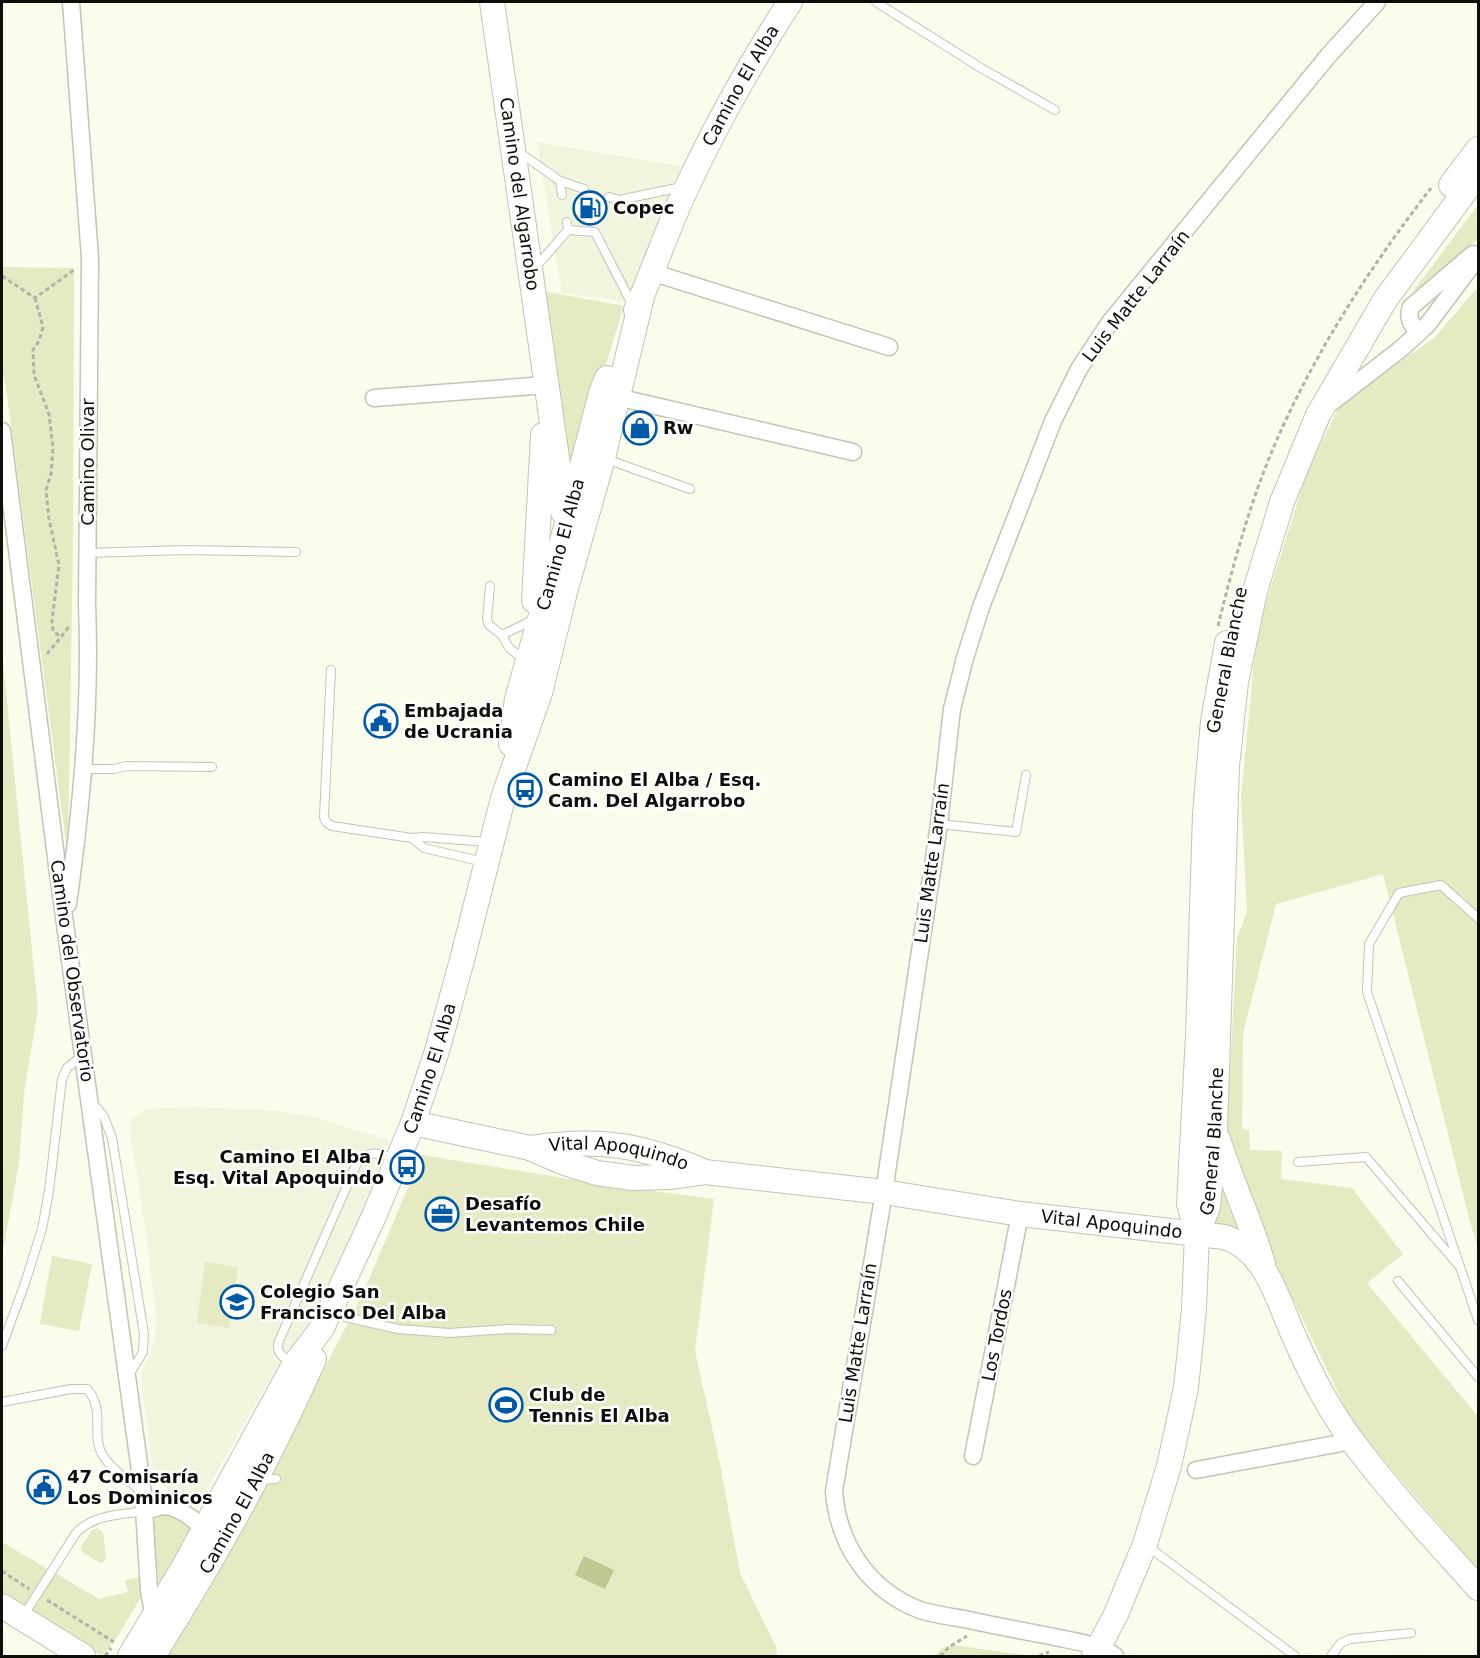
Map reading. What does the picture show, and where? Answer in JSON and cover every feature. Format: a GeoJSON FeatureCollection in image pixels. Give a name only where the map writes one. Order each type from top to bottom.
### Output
{"type":"FeatureCollection","features":[{"type":"Feature","properties":{"kind":"main road","name":"Camino del Algarrobo"},"geometry":{"type":"LineString","coordinates":[[492,2],[563,500],[565,592]]}},
{"type":"Feature","properties":{"kind":"main road","name":"Camino El Alba"},"geometry":{"type":"LineString","coordinates":[[503,798],[517,699],[531,641],[563,538],[601,393],[687,186],[736,91],[790,2]]}},
{"type":"Feature","properties":{"kind":"main road","name":"General Blanche"},"geometry":{"type":"LineString","coordinates":[[1103,1654],[1145,1544],[1169,1466],[1186,1388],[1194,1309],[1197,1234],[1189,1204],[1198,1036],[1204,814],[1217,698],[1241,585],[1254,540],[1286,454],[1316,386],[1335,351],[1407,242],[1479,149]]}},
{"type":"Feature","properties":{"kind":"main road","name":"General Blanche"},"geometry":{"type":"LineString","coordinates":[[1197,1234],[1208,1207],[1215,1130],[1225,798],[1230,735],[1236,682],[1250,614],[1268,546],[1286,491],[1318,416],[1385,300],[1479,174]]}},
{"type":"Feature","properties":{"kind":"main road","name":"Camino El Alba"},"geometry":{"type":"LineString","coordinates":[[122,1649],[154,1618],[294,1365],[342,1306],[413,1123],[437,1051],[503,798],[540,693],[565,592],[603,458],[639,304]]}},
{"type":"Feature","properties":{"kind":"main road","name":"Camino del Algarrobo"},"geometry":{"type":"LineString","coordinates":[[531,641],[546,385]]}},
{"type":"Feature","properties":{"kind":"main road","name":"Vital Apoquindo"},"geometry":{"type":"LineString","coordinates":[[413,1123],[530,1148],[565,1143],[637,1147],[672,1157],[705,1172],[884,1192],[1020,1214],[1236,1240],[1254,1256],[1264,1269],[1316,1382],[1352,1441],[1385,1482],[1479,1588]]}},
{"type":"Feature","properties":{"kind":"main road"},"geometry":{"type":"LineString","coordinates":[[1215,1130],[1256,1240],[1264,1269]]}},
{"type":"Feature","properties":{"kind":"main road","name":"Camino El Alba"},"geometry":{"type":"LineString","coordinates":[[160,1651],[201,1579],[266,1480],[314,1360],[322,1328]]}},
{"type":"Feature","properties":{"kind":"main road"},"geometry":{"type":"LineString","coordinates":[[12,1612],[83,1656]]}},
{"type":"Feature","properties":{"kind":"street","name":"Camino Olivar"},"geometry":{"type":"LineString","coordinates":[[65,922],[82,801],[89,657],[87,553],[90,258],[71,2]]}},
{"type":"Feature","properties":{"kind":"street","name":"Luis Matte Larraín"},"geometry":{"type":"LineString","coordinates":[[1103,1654],[1084,1643],[921,1610],[891,1595],[866,1572],[849,1548],[838,1520],[834,1491],[884,1192],[939,824],[952,709],[965,658],[985,596],[1053,421],[1094,345],[1328,56],[1377,2]]}},
{"type":"Feature","properties":{"kind":"street"},"geometry":{"type":"LineString","coordinates":[[1418,333],[1411,325],[1408,315],[1411,307],[1447,274],[1479,250]]}},
{"type":"Feature","properties":{"kind":"street"},"geometry":{"type":"LineString","coordinates":[[1318,416],[1339,396],[1418,333],[1479,257]]}},
{"type":"Feature","properties":{"kind":"street"},"geometry":{"type":"LineString","coordinates":[[651,272],[889,347]]}},
{"type":"Feature","properties":{"kind":"street"},"geometry":{"type":"LineString","coordinates":[[374,398],[546,385]]}},
{"type":"Feature","properties":{"kind":"street"},"geometry":{"type":"LineString","coordinates":[[617,397],[854,452]]}},
{"type":"Feature","properties":{"kind":"street","name":"Camino del Observatorio"},"geometry":{"type":"LineString","coordinates":[[2,431],[65,922],[143,1493],[154,1618]]}},
{"type":"Feature","properties":{"kind":"street","name":"Los Tordos"},"geometry":{"type":"LineString","coordinates":[[973,1456],[1020,1214]]}},
{"type":"Feature","properties":{"kind":"street"},"geometry":{"type":"LineString","coordinates":[[1196,1470],[1352,1441]]}},
{"type":"Feature","properties":{"kind":"street"},"geometry":{"type":"LineString","coordinates":[[144,1511],[163,1506],[176,1508],[204,1529],[210,1538],[208,1551],[201,1564],[201,1579]]}},
{"type":"Feature","properties":{"kind":"lane"},"geometry":{"type":"LineString","coordinates":[[876,2],[981,68],[1055,110]]}},
{"type":"Feature","properties":{"kind":"lane"},"geometry":{"type":"LineString","coordinates":[[514,148],[560,181],[584,189]]}},
{"type":"Feature","properties":{"kind":"lane"},"geometry":{"type":"LineString","coordinates":[[560,181],[562,195]]}},
{"type":"Feature","properties":{"kind":"lane"},"geometry":{"type":"LineString","coordinates":[[609,197],[616,204],[687,186]]}},
{"type":"Feature","properties":{"kind":"lane"},"geometry":{"type":"LineString","coordinates":[[530,274],[567,226],[596,231],[639,304]]}},
{"type":"Feature","properties":{"kind":"lane"},"geometry":{"type":"LineString","coordinates":[[603,458],[690,489]]}},
{"type":"Feature","properties":{"kind":"lane"},"geometry":{"type":"LineString","coordinates":[[87,553],[185,550],[296,552]]}},
{"type":"Feature","properties":{"kind":"lane"},"geometry":{"type":"LineString","coordinates":[[490,586],[487,619],[492,629],[502,635],[531,641]]}},
{"type":"Feature","properties":{"kind":"lane"},"geometry":{"type":"LineString","coordinates":[[502,635],[509,648],[531,641]]}},
{"type":"Feature","properties":{"kind":"lane"},"geometry":{"type":"LineString","coordinates":[[331,670],[324,817],[326,822],[332,826],[412,838],[432,837],[489,852]]}},
{"type":"Feature","properties":{"kind":"lane"},"geometry":{"type":"LineString","coordinates":[[84,770],[128,766],[212,767]]}},
{"type":"Feature","properties":{"kind":"lane"},"geometry":{"type":"LineString","coordinates":[[939,824],[1016,832],[1026,776]]}},
{"type":"Feature","properties":{"kind":"lane"},"geometry":{"type":"LineString","coordinates":[[412,838],[424,848],[489,852]]}},
{"type":"Feature","properties":{"kind":"lane"},"geometry":{"type":"LineString","coordinates":[[1479,918],[1441,885],[1399,893],[1369,944],[1368,992],[1479,1320]]}},
{"type":"Feature","properties":{"kind":"lane"},"geometry":{"type":"LineString","coordinates":[[2,1346],[42,1229],[49,1191],[62,1079],[67,1068],[84,1055]]}},
{"type":"Feature","properties":{"kind":"lane"},"geometry":{"type":"LineString","coordinates":[[90,1099],[104,1117],[112,1138],[142,1320],[143,1352],[127,1378]]}},
{"type":"Feature","properties":{"kind":"lane"},"geometry":{"type":"LineString","coordinates":[[294,1365],[281,1355],[277,1346],[357,1163],[369,1153],[378,1152],[398,1159]]}},
{"type":"Feature","properties":{"kind":"lane"},"geometry":{"type":"LineString","coordinates":[[1298,1162],[1366,1157],[1463,1271]]}},
{"type":"Feature","properties":{"kind":"lane"},"geometry":{"type":"LineString","coordinates":[[1398,1281],[1479,1377]]}},
{"type":"Feature","properties":{"kind":"lane"},"geometry":{"type":"LineString","coordinates":[[342,1306],[398,1329],[449,1333],[510,1329],[551,1330]]}},
{"type":"Feature","properties":{"kind":"lane"},"geometry":{"type":"LineString","coordinates":[[2,1402],[71,1389],[87,1389],[94,1398],[100,1451],[111,1466],[143,1493]]}},
{"type":"Feature","properties":{"kind":"lane"},"geometry":{"type":"LineString","coordinates":[[12,1612],[38,1594],[76,1533],[84,1525],[98,1518],[144,1511]]}},
{"type":"Feature","properties":{"kind":"lane"},"geometry":{"type":"LineString","coordinates":[[1145,1544],[1295,1656]]}},
{"type":"Feature","properties":{"kind":"lane"},"geometry":{"type":"LineString","coordinates":[[1330,1656],[1341,1643],[1350,1639],[1411,1633]]}},
{"type":"Feature","properties":{"kind":"path"},"geometry":{"type":"LineString","coordinates":[[35,298],[90,258]]}},
{"type":"Feature","properties":{"kind":"path"},"geometry":{"type":"LineString","coordinates":[[2,276],[35,298],[43,327],[39,341],[33,350],[34,375],[49,414],[53,448],[51,474],[46,490],[49,519],[59,566],[52,620],[53,631],[61,637],[87,604]]}},
{"type":"Feature","properties":{"kind":"path"},"geometry":{"type":"LineString","coordinates":[[2,1571],[122,1649]]}},
{"type":"Feature","properties":{"kind":"path"},"geometry":{"type":"LineString","coordinates":[[940,1656],[949,1647],[971,1633]]}},
{"type":"Feature","properties":{"kind":"shaded area"},"geometry":{"type":"Polygon","coordinates":[[[537,142],[681,166],[627,302],[562,293],[537,142]]]}},
{"type":"Feature","properties":{"kind":"shaded area"},"geometry":{"type":"Polygon","coordinates":[[[1478,205],[1478,239],[1411,294],[1478,205]]]}},
{"type":"Feature","properties":{"kind":"shaded area"},"geometry":{"type":"Polygon","coordinates":[[[2,267],[74,268],[68,858],[2,367],[2,267]]]}},
{"type":"Feature","properties":{"kind":"shaded area"},"geometry":{"type":"Polygon","coordinates":[[[1478,287],[1478,1248],[1383,874],[1276,904],[1243,1033],[1242,1129],[1249,1130],[1250,1150],[1282,1151],[1281,1179],[1352,1188],[1403,1254],[1367,1283],[1476,1414],[1478,1413],[1478,1569],[1354,1426],[1264,1239],[1227,1129],[1237,938],[1247,912],[1241,797],[1257,631],[1308,469],[1340,405],[1435,337],[1478,287]]]}},
{"type":"Feature","properties":{"kind":"shaded area"},"geometry":{"type":"Polygon","coordinates":[[[542,291],[624,306],[568,486],[542,291]]]}},
{"type":"Feature","properties":{"kind":"shaded area"},"geometry":{"type":"Polygon","coordinates":[[[2,652],[38,1010],[24,1093],[19,1163],[2,1256],[2,652]]]}},
{"type":"Feature","properties":{"kind":"shaded area","name":"Colegio San Francisco Del Alba"},"geometry":{"type":"Polygon","coordinates":[[[197,1107],[279,1111],[309,1116],[390,1140],[356,1227],[299,1343],[285,1353],[204,1494],[195,1501],[164,1486],[155,1476],[153,1469],[141,1373],[155,1340],[156,1318],[129,1125],[133,1118],[147,1110],[197,1107]]]}},
{"type":"Feature","properties":{"kind":"shaded area"},"geometry":{"type":"Polygon","coordinates":[[[1218,1154],[1247,1233],[1238,1229],[1220,1228],[1213,1220],[1218,1154]]]}},
{"type":"Feature","properties":{"kind":"shaded area","name":"Club de Tennis El Alba"},"geometry":{"type":"Polygon","coordinates":[[[422,1155],[606,1185],[714,1199],[695,1351],[719,1459],[740,1573],[776,1647],[777,1656],[167,1656],[262,1488],[360,1300],[422,1155]]]}},
{"type":"Feature","properties":{"kind":"shaded area"},"geometry":{"type":"Polygon","coordinates":[[[52,1256],[92,1264],[79,1331],[40,1324],[52,1256]]]}},
{"type":"Feature","properties":{"kind":"shaded area"},"geometry":{"type":"Polygon","coordinates":[[[205,1262],[238,1267],[229,1328],[197,1323],[205,1262]]]}},
{"type":"Feature","properties":{"kind":"shaded area"},"geometry":{"type":"Polygon","coordinates":[[[161,1511],[173,1512],[194,1532],[159,1587],[152,1518],[161,1511]]]}},
{"type":"Feature","properties":{"kind":"shaded area"},"geometry":{"type":"Polygon","coordinates":[[[97,1528],[103,1532],[106,1557],[104,1562],[100,1563],[82,1552],[81,1547],[92,1530],[97,1528]]]}},
{"type":"Feature","properties":{"kind":"shaded area"},"geometry":{"type":"Polygon","coordinates":[[[2,1542],[99,1599],[128,1592],[125,1580],[145,1576],[145,1591],[114,1642],[102,1656],[2,1593],[2,1542]]]}},
{"type":"Feature","properties":{"kind":"shaded area"},"geometry":{"type":"Polygon","coordinates":[[[584,1556],[614,1570],[605,1589],[575,1575],[584,1556]]]}},
{"type":"Feature","properties":{"kind":"shaded area"},"geometry":{"type":"Polygon","coordinates":[[[954,1645],[1031,1656],[935,1656],[943,1647],[954,1645]]]}},
{"type":"Feature","properties":{"kind":"place","name":"Copec"},"geometry":{"type":"Point","coordinates":[590,208]}},
{"type":"Feature","properties":{"kind":"place","name":"Rw"},"geometry":{"type":"Point","coordinates":[640,428]}},
{"type":"Feature","properties":{"kind":"place","name":"Embajada de Ucrania"},"geometry":{"type":"Point","coordinates":[381,721]}},
{"type":"Feature","properties":{"kind":"place","name":"Camino El Alba / Esq. Cam. Del Algarrobo"},"geometry":{"type":"Point","coordinates":[525,790]}},
{"type":"Feature","properties":{"kind":"place","name":"Camino El Alba / Esq. Vital Apoquindo"},"geometry":{"type":"Point","coordinates":[407,1167]}},
{"type":"Feature","properties":{"kind":"place","name":"Desafío Levantemos Chile"},"geometry":{"type":"Point","coordinates":[442,1214]}},
{"type":"Feature","properties":{"kind":"place","name":"Colegio San Francisco Del Alba"},"geometry":{"type":"Point","coordinates":[237,1302]}},
{"type":"Feature","properties":{"kind":"place","name":"Club de Tennis El Alba"},"geometry":{"type":"Point","coordinates":[506,1405]}},
{"type":"Feature","properties":{"kind":"place","name":"47 Comisaría Los Dominicos"},"geometry":{"type":"Point","coordinates":[44,1487]}}]}
